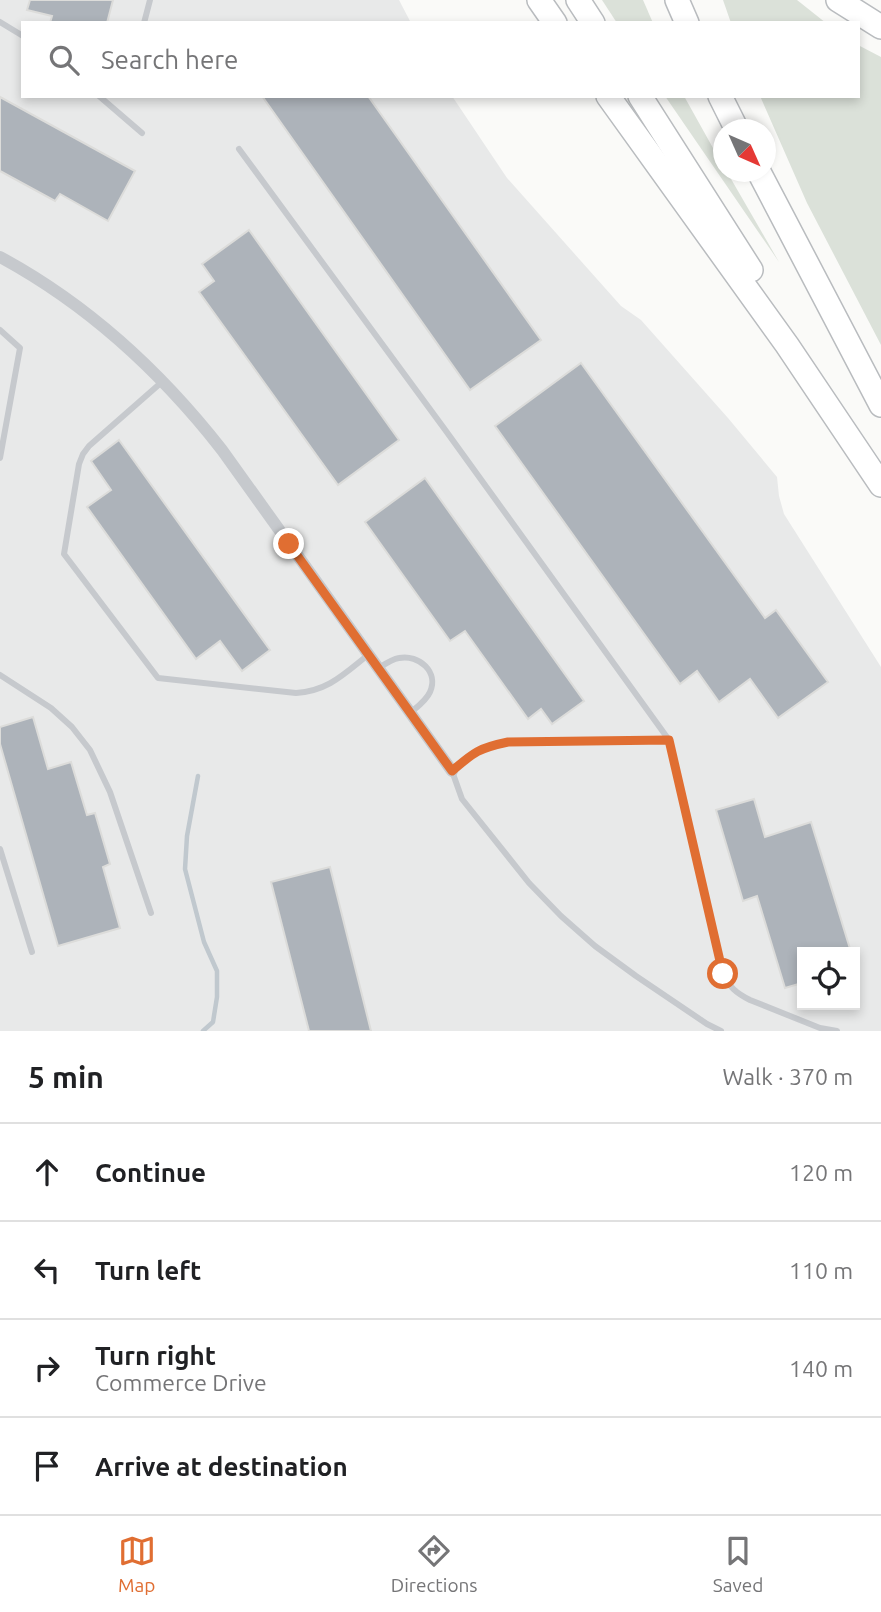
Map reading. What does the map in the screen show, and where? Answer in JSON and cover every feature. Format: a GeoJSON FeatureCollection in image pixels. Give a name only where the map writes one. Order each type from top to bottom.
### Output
{"type":"FeatureCollection","features":[{"type":"Feature","properties":{"kind":"highway"},"geometry":{"type":"LineString","coordinates":[[539,0],[554,21]]}},
{"type":"Feature","properties":{"kind":"highway"},"geometry":{"type":"LineString","coordinates":[[578,0],[592,21]]}},
{"type":"Feature","properties":{"kind":"highway"},"geometry":{"type":"LineString","coordinates":[[677,0],[686,21]]}},
{"type":"Feature","properties":{"kind":"highway"},"geometry":{"type":"LineString","coordinates":[[838,0],[881,27]]}},
{"type":"Feature","properties":{"kind":"highway"},"geometry":{"type":"LineString","coordinates":[[609,98],[787,345],[881,484]]}},
{"type":"Feature","properties":{"kind":"highway"},"geometry":{"type":"LineString","coordinates":[[641,98],[795,339],[881,484]]}},
{"type":"Feature","properties":{"kind":"highway"},"geometry":{"type":"LineString","coordinates":[[721,98],[732,119]]}},
{"type":"Feature","properties":{"kind":"highway"},"geometry":{"type":"LineString","coordinates":[[764,182],[881,405]]}},
{"type":"Feature","properties":{"kind":"street"},"geometry":{"type":"LineString","coordinates":[[0,257],[60,293],[89,315],[134,353],[196,416],[452,771]]}},
{"type":"Feature","properties":{"kind":"lane"},"geometry":{"type":"LineString","coordinates":[[145,21],[150,0]]}},
{"type":"Feature","properties":{"kind":"lane"},"geometry":{"type":"LineString","coordinates":[[0,22],[21,35]]}},
{"type":"Feature","properties":{"kind":"lane"},"geometry":{"type":"LineString","coordinates":[[101,98],[142,133]]}},
{"type":"Feature","properties":{"kind":"lane"},"geometry":{"type":"LineString","coordinates":[[239,149],[669,740],[728,986],[750,1000],[820,1028],[836,1031]]}},
{"type":"Feature","properties":{"kind":"lane"},"geometry":{"type":"LineString","coordinates":[[0,330],[20,348],[0,458]]}},
{"type":"Feature","properties":{"kind":"lane"},"geometry":{"type":"LineString","coordinates":[[163,381],[83,454],[64,554],[158,678],[296,693],[311,692],[336,681],[368,656]]}},
{"type":"Feature","properties":{"kind":"lane"},"geometry":{"type":"LineString","coordinates":[[378,668],[400,657],[409,657],[426,665],[433,682],[431,692],[410,713]]}},
{"type":"Feature","properties":{"kind":"lane"},"geometry":{"type":"LineString","coordinates":[[0,675],[51,708],[72,727],[90,750],[110,792],[151,913]]}},
{"type":"Feature","properties":{"kind":"lane"},"geometry":{"type":"LineString","coordinates":[[669,740],[508,742],[475,751],[452,771],[462,799],[529,883],[561,916],[595,946],[636,976],[721,1031]]}},
{"type":"Feature","properties":{"kind":"lane"},"geometry":{"type":"LineString","coordinates":[[0,849],[32,952]]}},
{"type":"Feature","properties":{"kind":"shaded area"},"geometry":{"type":"Polygon","coordinates":[[[0,0],[399,0],[410,21],[21,21],[21,98],[453,98],[507,178],[621,306],[641,320],[777,477],[784,514],[881,667],[881,1031],[0,1031],[0,0]]]}},
{"type":"Feature","properties":{"kind":"shaded area"},"geometry":{"type":"Polygon","coordinates":[[[602,0],[643,0],[652,21],[616,21],[602,0]]]}},
{"type":"Feature","properties":{"kind":"shaded area"},"geometry":{"type":"Polygon","coordinates":[[[723,0],[797,0],[823,21],[730,21],[723,0]]]}},
{"type":"Feature","properties":{"kind":"shaded area"},"geometry":{"type":"Polygon","coordinates":[[[860,46],[881,57],[881,345],[807,203],[776,132],[776,119],[770,119],[761,98],[860,98],[860,46]]]}},
{"type":"Feature","properties":{"kind":"shaded area"},"geometry":{"type":"Polygon","coordinates":[[[666,98],[685,98],[713,148],[713,166],[666,98]]]}},
{"type":"Feature","properties":{"kind":"shaded area"},"geometry":{"type":"Polygon","coordinates":[[[724,182],[733,182],[779,262],[724,182]]]}},
{"type":"Feature","properties":{"kind":"building"},"geometry":{"type":"Polygon","coordinates":[[[30,0],[113,0],[108,21],[51,21],[52,16],[27,10],[30,0]]]}},
{"type":"Feature","properties":{"kind":"building"},"geometry":{"type":"Polygon","coordinates":[[[0,97],[135,171],[108,221],[60,194],[55,201],[0,171],[0,97]]]}},
{"type":"Feature","properties":{"kind":"building"},"geometry":{"type":"Polygon","coordinates":[[[263,98],[369,98],[541,340],[470,390],[263,98]]]}},
{"type":"Feature","properties":{"kind":"building"},"geometry":{"type":"Polygon","coordinates":[[[249,230],[399,440],[338,485],[199,292],[214,281],[202,264],[249,230]]]}},
{"type":"Feature","properties":{"kind":"building"},"geometry":{"type":"Polygon","coordinates":[[[581,363],[765,618],[776,610],[828,682],[778,718],[750,679],[719,702],[697,671],[680,684],[495,426],[581,363]]]}},
{"type":"Feature","properties":{"kind":"building"},"geometry":{"type":"Polygon","coordinates":[[[119,440],[270,650],[242,671],[220,641],[196,659],[87,507],[111,490],[91,461],[119,440]]]}},
{"type":"Feature","properties":{"kind":"building"},"geometry":{"type":"Polygon","coordinates":[[[425,478],[584,701],[552,724],[541,709],[528,719],[465,631],[450,641],[365,522],[425,478]]]}},
{"type":"Feature","properties":{"kind":"building"},"geometry":{"type":"Polygon","coordinates":[[[33,717],[48,769],[71,762],[87,815],[95,813],[110,864],[103,867],[120,928],[58,946],[0,744],[0,727],[33,717]]]}},
{"type":"Feature","properties":{"kind":"building"},"geometry":{"type":"Polygon","coordinates":[[[754,799],[765,837],[811,822],[849,947],[797,947],[797,984],[785,988],[757,896],[743,901],[716,810],[754,799]]]}},
{"type":"Feature","properties":{"kind":"building"},"geometry":{"type":"Polygon","coordinates":[[[330,867],[371,1031],[309,1031],[271,882],[330,867]]]}},
{"type":"Feature","properties":{"kind":"waterway"},"geometry":{"type":"LineString","coordinates":[[198,776],[187,836],[185,869],[204,942],[217,971],[213,1022],[203,1031]]}},
{"type":"Feature","properties":{"kind":"route"},"geometry":{"type":"LineString","coordinates":[[289,544],[452,771],[475,751],[508,742],[669,740],[723,974]]}}]}
